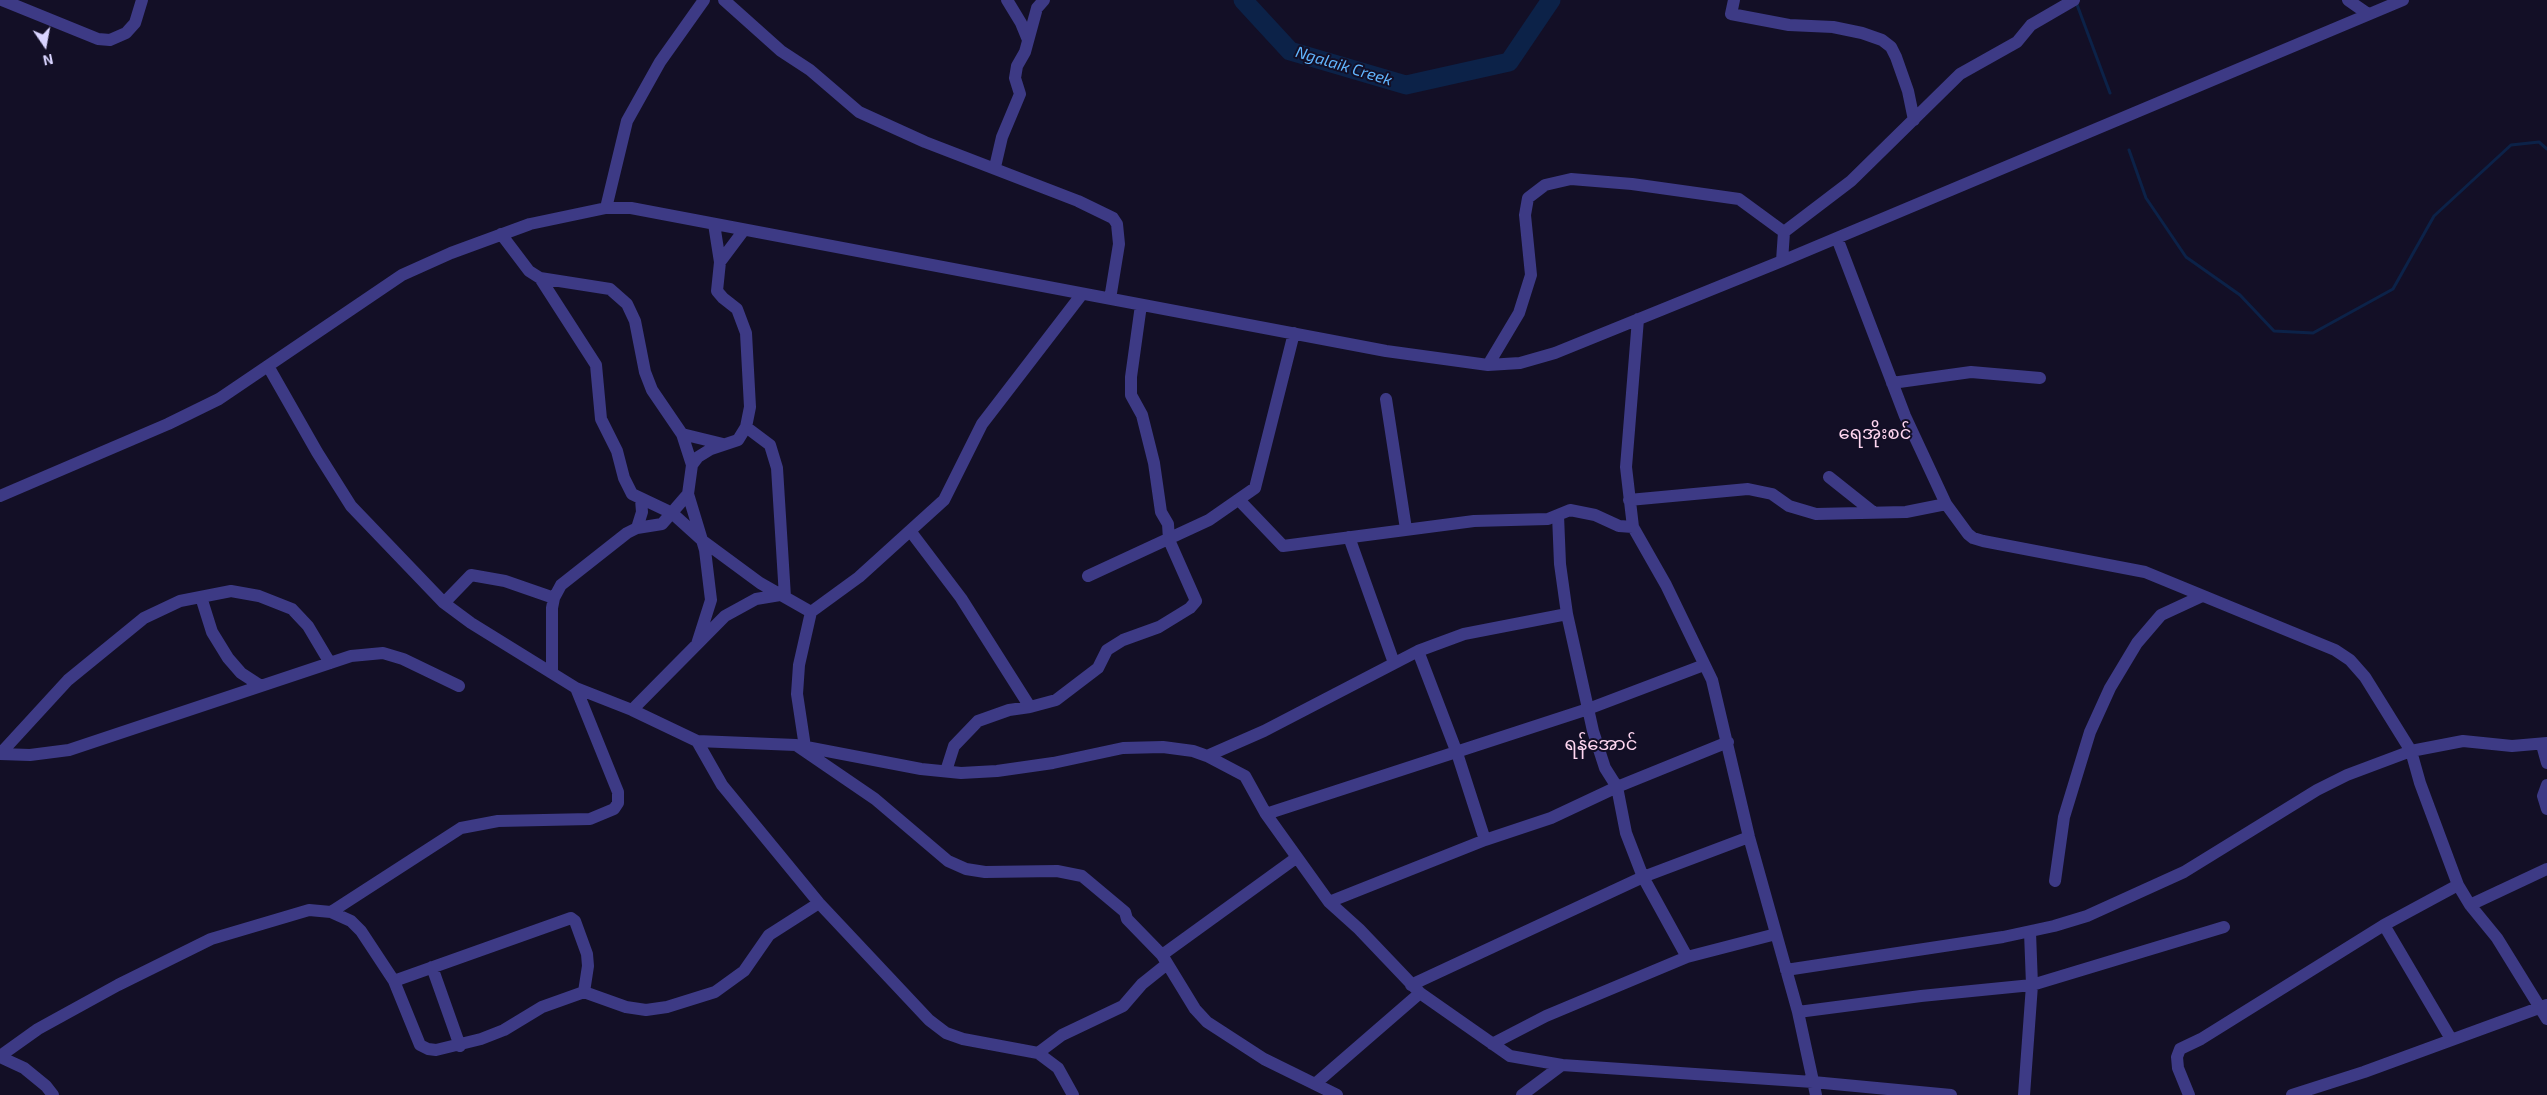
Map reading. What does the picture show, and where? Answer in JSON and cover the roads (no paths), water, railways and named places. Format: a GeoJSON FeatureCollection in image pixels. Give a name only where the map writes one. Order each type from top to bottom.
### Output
{"type":"FeatureCollection","features":[{"type":"Feature","properties":{"kind":"street"},"geometry":{"type":"LineString","coordinates":[[2,0],[98,39],[110,40],[126,33],[135,23],[142,0]]}},
{"type":"Feature","properties":{"kind":"street"},"geometry":{"type":"LineString","coordinates":[[606,208],[627,121],[660,62],[704,0]]}},
{"type":"Feature","properties":{"kind":"street"},"geometry":{"type":"LineString","coordinates":[[724,0],[781,51],[810,70],[858,112],[925,142],[995,167],[1113,218],[1117,224],[1119,244],[1110,299]]}},
{"type":"Feature","properties":{"kind":"street"},"geometry":{"type":"LineString","coordinates":[[1007,0],[1021,22],[1028,40]]}},
{"type":"Feature","properties":{"kind":"street"},"geometry":{"type":"LineString","coordinates":[[995,167],[1002,137],[1020,94],[1015,78],[1017,66],[1025,52],[1037,8],[1044,0]]}},
{"type":"Feature","properties":{"kind":"street"},"geometry":{"type":"LineString","coordinates":[[1734,0],[1731,14],[1780,23],[1833,27],[1862,33],[1882,40],[1891,47],[1896,57],[1908,91],[1914,120]]}},
{"type":"Feature","properties":{"kind":"street"},"geometry":{"type":"LineString","coordinates":[[1782,260],[1784,232],[1851,181],[1960,74],[2017,42],[2031,25],[2074,0]]}},
{"type":"Feature","properties":{"kind":"street"},"geometry":{"type":"LineString","coordinates":[[2348,0],[2368,14]]}},
{"type":"Feature","properties":{"kind":"street"},"geometry":{"type":"LineString","coordinates":[[0,496],[168,424],[219,399],[402,275],[451,253],[540,221],[606,208],[631,208],[1386,351],[1488,365],[1520,363],[1555,352],[1837,238],[2403,0]]}},
{"type":"Feature","properties":{"kind":"street"},"geometry":{"type":"LineString","coordinates":[[1488,365],[1519,313],[1531,275],[1525,215],[1528,198],[1545,185],[1572,178],[1652,186],[1739,199],[1784,232]]}},
{"type":"Feature","properties":{"kind":"street"},"geometry":{"type":"LineString","coordinates":[[552,672],[554,598],[561,585],[617,539],[637,528],[662,524],[688,489],[692,465],[698,456],[738,440],[746,427],[750,407],[746,333],[737,309],[722,298],[718,290],[720,262],[714,224]]}},
{"type":"Feature","properties":{"kind":"street"},"geometry":{"type":"LineString","coordinates":[[720,262],[744,230]]}},
{"type":"Feature","properties":{"kind":"street"},"geometry":{"type":"LineString","coordinates":[[501,234],[529,271],[540,278],[610,289],[627,304],[635,321],[645,372],[652,390],[682,434],[692,465]]}},
{"type":"Feature","properties":{"kind":"street"},"geometry":{"type":"LineString","coordinates":[[1837,238],[1892,383],[1946,504],[1973,538],[2145,572],[2335,650],[2350,660],[2365,677],[2411,750],[2420,783],[2458,884],[2470,905],[2497,938],[2543,1006],[2547,1019]]}},
{"type":"Feature","properties":{"kind":"street"},"geometry":{"type":"LineString","coordinates":[[540,278],[596,365],[601,419],[618,451],[624,478],[632,494],[672,513],[703,541],[760,583],[811,612]]}},
{"type":"Feature","properties":{"kind":"street"},"geometry":{"type":"LineString","coordinates":[[800,746],[797,694],[799,665],[811,612],[859,577],[911,532],[944,500],[982,424],[1082,294]]}},
{"type":"Feature","properties":{"kind":"street"},"geometry":{"type":"LineString","coordinates":[[946,771],[954,746],[964,733],[978,721],[1009,710],[1056,700],[1098,668],[1107,650],[1123,640],[1159,627],[1190,608],[1196,601],[1169,540],[1168,524],[1161,512],[1154,463],[1142,415],[1131,395],[1131,377],[1141,305]]}},
{"type":"Feature","properties":{"kind":"street"},"geometry":{"type":"LineString","coordinates":[[1638,319],[1626,467],[1633,527],[1666,586],[1712,680],[1749,837],[1798,1012],[1814,1089]]}},
{"type":"Feature","properties":{"kind":"street"},"geometry":{"type":"LineString","coordinates":[[1088,576],[1209,520],[1255,488],[1259,482],[1294,333]]}},
{"type":"Feature","properties":{"kind":"street"},"geometry":{"type":"LineString","coordinates":[[268,366],[317,452],[351,506],[444,603],[510,649],[552,672],[576,688],[632,710],[697,741],[800,746],[946,771],[997,771],[1053,763],[1123,748],[1163,747],[1193,751],[1207,756],[1245,776],[1266,814],[1329,902],[1359,928],[1416,989],[1510,1056],[1562,1065],[1814,1089],[1952,1095]]}},
{"type":"Feature","properties":{"kind":"street"},"geometry":{"type":"LineString","coordinates":[[1892,383],[1971,372],[2040,378]]}},
{"type":"Feature","properties":{"kind":"street"},"geometry":{"type":"LineString","coordinates":[[1386,399],[1406,529]]}},
{"type":"Feature","properties":{"kind":"street"},"geometry":{"type":"LineString","coordinates":[[746,427],[770,445],[777,468],[782,596]]}},
{"type":"Feature","properties":{"kind":"street"},"geometry":{"type":"LineString","coordinates":[[682,434],[725,445]]}},
{"type":"Feature","properties":{"kind":"street"},"geometry":{"type":"LineString","coordinates":[[1829,476],[1873,512]]}},
{"type":"Feature","properties":{"kind":"street"},"geometry":{"type":"LineString","coordinates":[[647,501],[676,498],[688,489]]}},
{"type":"Feature","properties":{"kind":"street"},"geometry":{"type":"LineString","coordinates":[[688,489],[703,541],[711,600],[696,644]]}},
{"type":"Feature","properties":{"kind":"street"},"geometry":{"type":"LineString","coordinates":[[1629,500],[1748,489],[1772,494],[1789,506],[1816,514],[1906,512],[1946,504]]}},
{"type":"Feature","properties":{"kind":"street"},"geometry":{"type":"LineString","coordinates":[[1239,500],[1283,546],[1474,521],[1548,519],[1570,510],[1595,515],[1620,526],[1633,527]]}},
{"type":"Feature","properties":{"kind":"street"},"geometry":{"type":"LineString","coordinates":[[637,528],[647,501]]}},
{"type":"Feature","properties":{"kind":"street"},"geometry":{"type":"LineString","coordinates":[[1558,515],[1560,564],[1567,614],[1588,710],[1605,768],[1617,787],[1626,833],[1643,877],[1687,957]]}},
{"type":"Feature","properties":{"kind":"street"},"geometry":{"type":"LineString","coordinates":[[911,532],[961,598],[1030,707]]}},
{"type":"Feature","properties":{"kind":"street"},"geometry":{"type":"LineString","coordinates":[[1349,537],[1394,663]]}},
{"type":"Feature","properties":{"kind":"street"},"geometry":{"type":"LineString","coordinates":[[444,603],[471,575],[505,581],[554,598]]}},
{"type":"Feature","properties":{"kind":"street"},"geometry":{"type":"LineString","coordinates":[[330,663],[308,626],[292,609],[259,596],[231,591],[180,601],[144,618],[68,680],[0,754],[30,755],[69,750],[261,686],[330,663],[351,656],[384,652],[459,686]]}},
{"type":"Feature","properties":{"kind":"street"},"geometry":{"type":"LineString","coordinates":[[632,710],[725,616],[742,604],[756,599],[782,596]]}},
{"type":"Feature","properties":{"kind":"street"},"geometry":{"type":"LineString","coordinates":[[2056,881],[2064,817],[2090,732],[2110,688],[2137,643],[2160,615],[2202,596]]}},
{"type":"Feature","properties":{"kind":"street"},"geometry":{"type":"LineString","coordinates":[[200,597],[212,632],[228,658],[240,673],[261,686]]}},
{"type":"Feature","properties":{"kind":"street"},"geometry":{"type":"LineString","coordinates":[[1207,756],[1264,730],[1418,651],[1464,634],[1567,614]]}},
{"type":"Feature","properties":{"kind":"street"},"geometry":{"type":"LineString","coordinates":[[1418,651],[1457,753],[1485,840]]}},
{"type":"Feature","properties":{"kind":"street"},"geometry":{"type":"LineString","coordinates":[[1266,814],[1588,710],[1704,665]]}},
{"type":"Feature","properties":{"kind":"street"},"geometry":{"type":"LineString","coordinates":[[331,912],[461,828],[498,821],[590,819],[614,809],[618,803],[618,792],[576,688]]}},
{"type":"Feature","properties":{"kind":"street"},"geometry":{"type":"LineString","coordinates":[[697,741],[722,785],[819,903],[929,1020],[946,1033],[962,1039],[1038,1053],[1058,1068],[1073,1095]]}},
{"type":"Feature","properties":{"kind":"street"},"geometry":{"type":"LineString","coordinates":[[1786,970],[2030,932],[2087,916],[2184,872],[2317,790],[2347,775],[2411,750],[2463,741],[2512,746],[2544,744],[2547,763]]}},
{"type":"Feature","properties":{"kind":"street"},"geometry":{"type":"LineString","coordinates":[[1329,902],[1485,840],[1551,818],[1617,787],[1728,742]]}},
{"type":"Feature","properties":{"kind":"street"},"geometry":{"type":"LineString","coordinates":[[800,746],[874,799],[954,864],[966,869],[985,872],[1033,870],[1057,871],[1082,876],[1125,912],[1127,919],[1164,960],[1195,1009],[1207,1022],[1264,1059],[1337,1095]]}},
{"type":"Feature","properties":{"kind":"street"},"geometry":{"type":"LineString","coordinates":[[2547,785],[2543,796],[2547,809]]}},
{"type":"Feature","properties":{"kind":"street"},"geometry":{"type":"LineString","coordinates":[[1315,1084],[1416,989],[1643,877],[1749,837]]}},
{"type":"Feature","properties":{"kind":"street"},"geometry":{"type":"LineString","coordinates":[[1038,1053],[1069,1031],[1123,1006],[1132,999],[1142,984],[1164,960],[1296,858]]}},
{"type":"Feature","properties":{"kind":"street"},"geometry":{"type":"LineString","coordinates":[[2470,905],[2547,869]]}},
{"type":"Feature","properties":{"kind":"street"},"geometry":{"type":"LineString","coordinates":[[2189,1095],[2178,1068],[2177,1057],[2180,1049],[2201,1039],[2384,925],[2458,884]]}},
{"type":"Feature","properties":{"kind":"street"},"geometry":{"type":"LineString","coordinates":[[53,1095],[46,1086],[24,1068],[0,1057],[38,1029],[118,985],[211,939],[309,910],[331,912],[351,921],[361,931],[394,981],[420,1045],[436,1050],[460,1046],[504,1030],[542,1007],[584,992],[626,1007],[646,1010],[667,1007],[715,992],[744,970],[769,935],[819,903]]}},
{"type":"Feature","properties":{"kind":"street"},"geometry":{"type":"LineString","coordinates":[[394,981],[571,918],[575,921],[587,954],[588,966],[584,992]]}},
{"type":"Feature","properties":{"kind":"street"},"geometry":{"type":"LineString","coordinates":[[2384,925],[2451,1039]]}},
{"type":"Feature","properties":{"kind":"street"},"geometry":{"type":"LineString","coordinates":[[1798,1012],[1921,996],[2032,985],[2224,928]]}},
{"type":"Feature","properties":{"kind":"street"},"geometry":{"type":"LineString","coordinates":[[2024,1095],[2032,985],[2030,932]]}},
{"type":"Feature","properties":{"kind":"street"},"geometry":{"type":"LineString","coordinates":[[1492,1044],[1546,1016],[1687,957],[1776,934]]}},
{"type":"Feature","properties":{"kind":"street"},"geometry":{"type":"LineString","coordinates":[[432,967],[460,1046]]}},
{"type":"Feature","properties":{"kind":"street"},"geometry":{"type":"LineString","coordinates":[[2292,1095],[2364,1072],[2543,1006]]}},
{"type":"Feature","properties":{"kind":"street"},"geometry":{"type":"LineString","coordinates":[[1522,1095],[1562,1065]]}},
{"type":"Feature","properties":{"kind":"waterway","name":"Ngalaik Creek"},"geometry":{"type":"LineString","coordinates":[[1243,0],[1290,51],[1406,85],[1509,62],[1551,0]]}},
{"type":"Feature","properties":{"kind":"waterway"},"geometry":{"type":"LineString","coordinates":[[2076,2],[2110,93]]}},
{"type":"Feature","properties":{"kind":"waterway"},"geometry":{"type":"LineString","coordinates":[[2129,150],[2146,198],[2186,257],[2240,295],[2274,331],[2313,333],[2393,289],[2434,216],[2511,145],[2539,142],[2547,149]]}},
{"type":"Feature","properties":{"kind":"district","name":"ရေအိုးစင်"},"geometry":{"type":"Point","coordinates":[1875,433]}},
{"type":"Feature","properties":{"kind":"district","name":"ရန်အောင်"},"geometry":{"type":"Point","coordinates":[1601,744]}}]}
